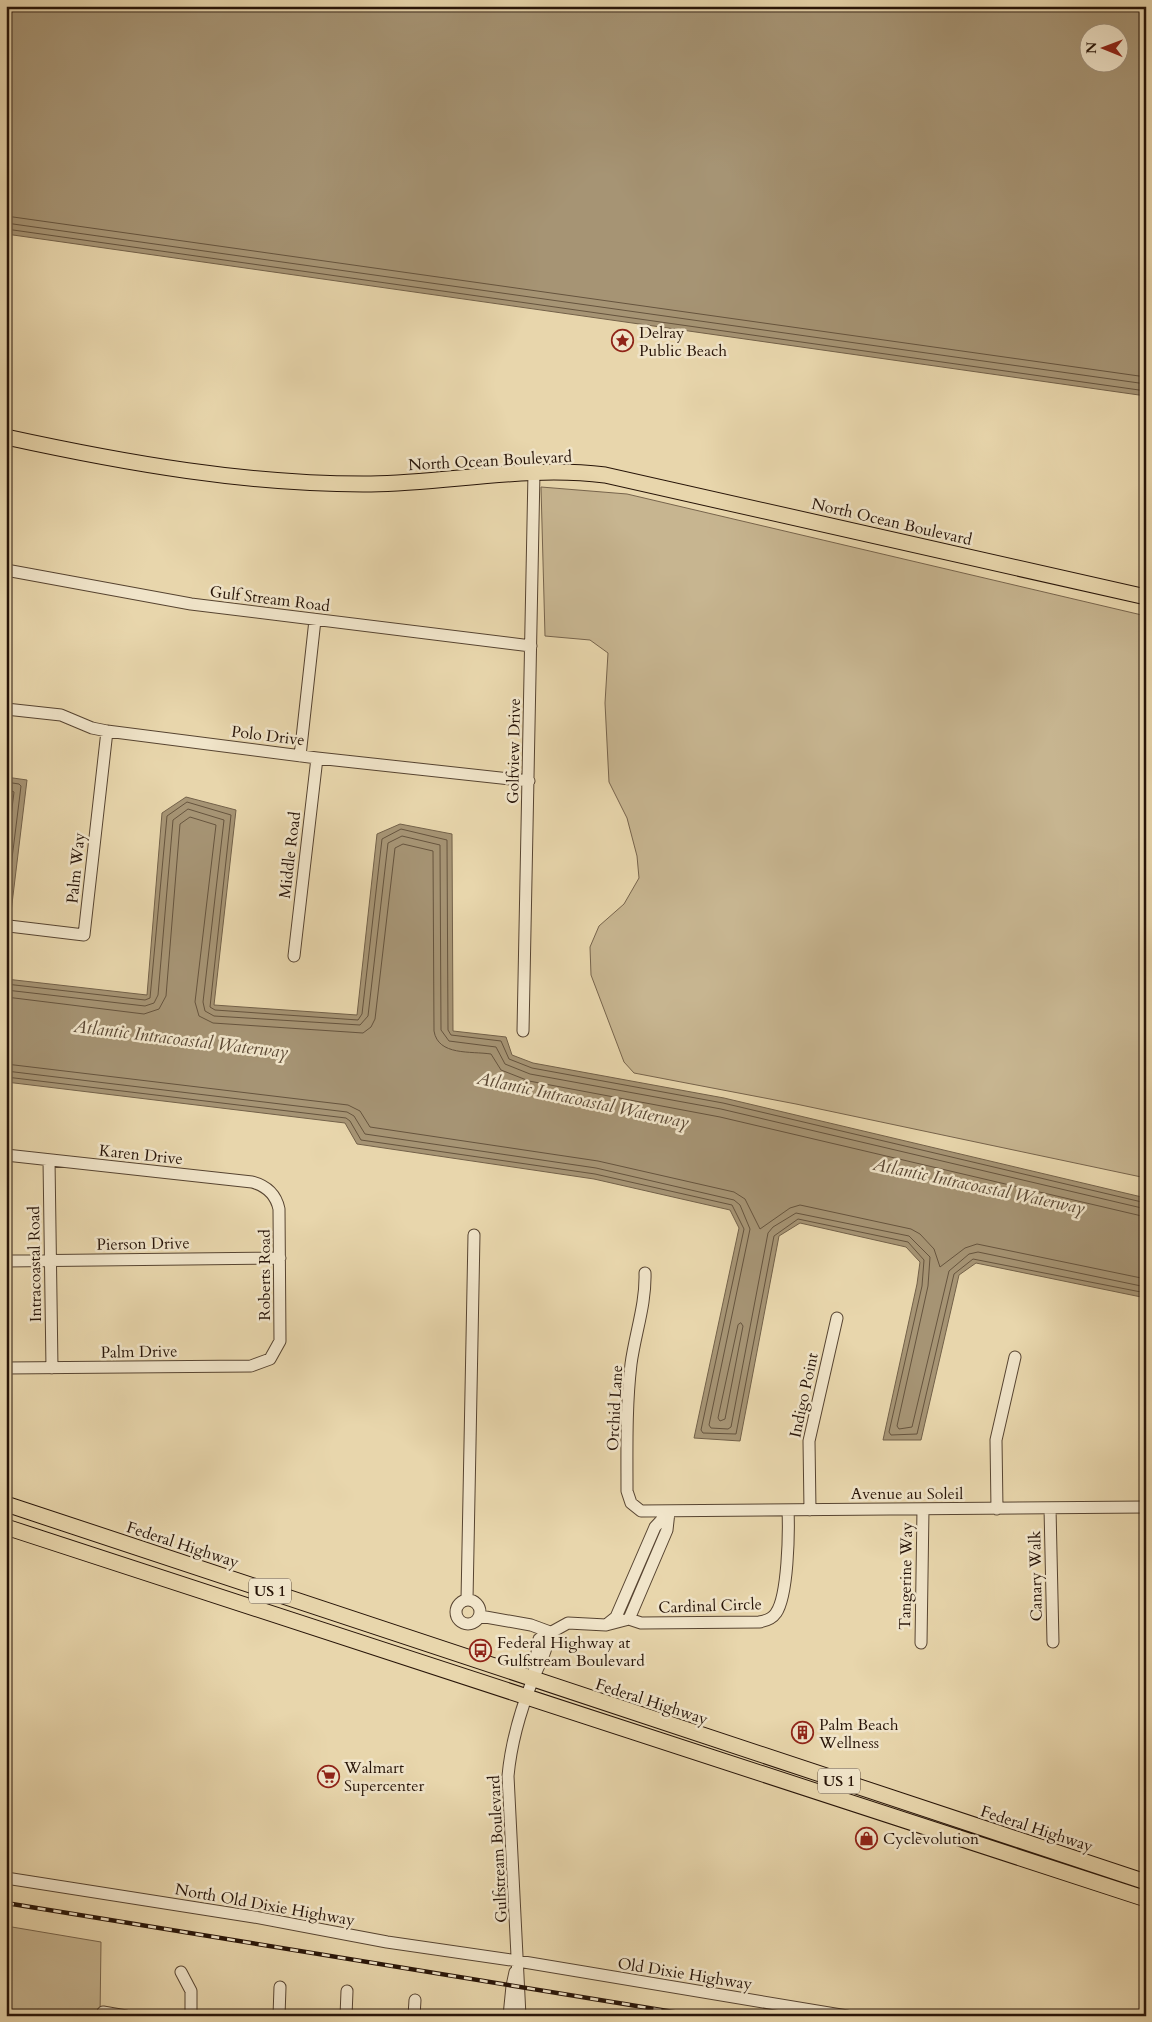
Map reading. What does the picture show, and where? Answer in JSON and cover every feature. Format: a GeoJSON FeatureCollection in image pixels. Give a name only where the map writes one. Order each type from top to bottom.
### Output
{"type":"FeatureCollection","features":[{"type":"Feature","properties":{"kind":"main road","name":"North Ocean Boulevard"},"geometry":{"type":"LineString","coordinates":[[6,437],[143,464],[236,476],[322,483],[418,483],[534,472],[580,472],[605,475],[1146,597]]}},
{"type":"Feature","properties":{"kind":"main road","name":"Federal Highway"},"geometry":{"type":"LineString","coordinates":[[6,1504],[1146,1882]]}},
{"type":"Feature","properties":{"kind":"main road"},"geometry":{"type":"LineString","coordinates":[[12,1529],[28,1524],[44,1524],[145,1557],[165,1556]]}},
{"type":"Feature","properties":{"kind":"main road","name":"Federal Highway"},"geometry":{"type":"LineString","coordinates":[[12,1529],[1146,1899]]}},
{"type":"Feature","properties":{"kind":"main road"},"geometry":{"type":"LineString","coordinates":[[161,1578],[175,1576],[186,1578],[249,1598],[257,1595],[263,1588]]}},
{"type":"Feature","properties":{"kind":"main road"},"geometry":{"type":"LineString","coordinates":[[267,1612],[280,1603],[302,1601]]}},
{"type":"Feature","properties":{"kind":"main road"},"geometry":{"type":"LineString","coordinates":[[783,1779],[807,1779],[822,1774]]}},
{"type":"Feature","properties":{"kind":"main road"},"geometry":{"type":"LineString","coordinates":[[824,1793],[832,1788],[849,1784]]}},
{"type":"Feature","properties":{"kind":"street","name":"Golfview Drive"},"geometry":{"type":"LineString","coordinates":[[523,1031],[530,781],[534,472]]}},
{"type":"Feature","properties":{"kind":"street","name":"Gulf Stream Road"},"geometry":{"type":"LineString","coordinates":[[6,570],[191,604],[531,646]]}},
{"type":"Feature","properties":{"kind":"street"},"geometry":{"type":"LineString","coordinates":[[300,756],[315,620]]}},
{"type":"Feature","properties":{"kind":"street","name":"Polo Drive"},"geometry":{"type":"LineString","coordinates":[[6,709],[61,715],[92,728],[107,731],[300,756],[530,781]]}},
{"type":"Feature","properties":{"kind":"street","name":"Palm Way"},"geometry":{"type":"LineString","coordinates":[[9,926],[84,934],[107,731]]}},
{"type":"Feature","properties":{"kind":"street","name":"Middle Road"},"geometry":{"type":"LineString","coordinates":[[294,956],[317,758]]}},
{"type":"Feature","properties":{"kind":"street","name":"Karen Drive"},"geometry":{"type":"LineString","coordinates":[[6,1155],[252,1182],[270,1191]]}},
{"type":"Feature","properties":{"kind":"street","name":"Intracoastal Road"},"geometry":{"type":"LineString","coordinates":[[48,1160],[52,1368]]}},
{"type":"Feature","properties":{"kind":"street","name":"Roberts Road"},"geometry":{"type":"LineString","coordinates":[[270,1191],[279,1209],[280,1258],[280,1341],[270,1359]]}},
{"type":"Feature","properties":{"kind":"street"},"geometry":{"type":"LineString","coordinates":[[467,1600],[474,1235]]}},
{"type":"Feature","properties":{"kind":"street","name":"Pierson Drive"},"geometry":{"type":"LineString","coordinates":[[6,1261],[280,1258]]}},
{"type":"Feature","properties":{"kind":"street","name":"Orchid Lane"},"geometry":{"type":"LineString","coordinates":[[645,1273],[645,1291],[631,1364],[628,1399],[627,1491],[631,1504],[641,1511],[669,1512]]}},
{"type":"Feature","properties":{"kind":"street","name":"Indigo Point"},"geometry":{"type":"LineString","coordinates":[[810,1510],[809,1442],[837,1318]]}},
{"type":"Feature","properties":{"kind":"street"},"geometry":{"type":"LineString","coordinates":[[997,1509],[996,1440],[1015,1357]]}},
{"type":"Feature","properties":{"kind":"street","name":"Palm Drive"},"geometry":{"type":"LineString","coordinates":[[6,1368],[251,1366],[270,1359]]}},
{"type":"Feature","properties":{"kind":"street","name":"Avenue au Soleil"},"geometry":{"type":"LineString","coordinates":[[669,1512],[1146,1507]]}},
{"type":"Feature","properties":{"kind":"street","name":"Canary Walk"},"geometry":{"type":"LineString","coordinates":[[1050,1508],[1053,1642]]}},
{"type":"Feature","properties":{"kind":"street","name":"Tangerine Way"},"geometry":{"type":"LineString","coordinates":[[921,1643],[922,1509]]}},
{"type":"Feature","properties":{"kind":"street","name":"Cardinal Circle"},"geometry":{"type":"LineString","coordinates":[[629,1619],[641,1623],[759,1622],[771,1618],[779,1608],[789,1552],[788,1510]]}},
{"type":"Feature","properties":{"kind":"street"},"geometry":{"type":"LineString","coordinates":[[533,1680],[539,1640],[550,1632],[568,1623],[606,1625],[629,1619],[667,1530],[669,1512]]}},
{"type":"Feature","properties":{"kind":"street"},"geometry":{"type":"LineString","coordinates":[[606,1625],[616,1617],[655,1527],[669,1512]]}},
{"type":"Feature","properties":{"kind":"street"},"geometry":{"type":"LineString","coordinates":[[467,1600],[458,1606],[456,1613],[460,1621],[471,1624],[480,1616]]}},
{"type":"Feature","properties":{"kind":"street"},"geometry":{"type":"LineString","coordinates":[[467,1600],[478,1604],[480,1616]]}},
{"type":"Feature","properties":{"kind":"street"},"geometry":{"type":"LineString","coordinates":[[480,1616],[531,1625],[550,1632]]}},
{"type":"Feature","properties":{"kind":"street","name":"Gulfstream Boulevard"},"geometry":{"type":"LineString","coordinates":[[520,2016],[508,1776],[514,1740],[533,1680]]}},
{"type":"Feature","properties":{"kind":"street","name":"North Old Dixie Highway"},"geometry":{"type":"LineString","coordinates":[[6,1878],[254,1917],[387,1942],[518,1961]]}},
{"type":"Feature","properties":{"kind":"street"},"geometry":{"type":"LineString","coordinates":[[509,2016],[512,1986],[518,1961]]}},
{"type":"Feature","properties":{"kind":"street","name":"Old Dixie Highway"},"geometry":{"type":"LineString","coordinates":[[518,1961],[847,2016]]}},
{"type":"Feature","properties":{"kind":"street"},"geometry":{"type":"LineString","coordinates":[[181,1972],[191,1991],[191,2016]]}},
{"type":"Feature","properties":{"kind":"street"},"geometry":{"type":"LineString","coordinates":[[279,2016],[280,1987]]}},
{"type":"Feature","properties":{"kind":"street"},"geometry":{"type":"LineString","coordinates":[[346,1990],[346,2016]]}},
{"type":"Feature","properties":{"kind":"street"},"geometry":{"type":"LineString","coordinates":[[414,2016],[415,2000]]}},
{"type":"Feature","properties":{"kind":"street"},"geometry":{"type":"LineString","coordinates":[[103,2012],[126,2016]]}},
{"type":"Feature","properties":{"kind":"shaded area"},"geometry":{"type":"Polygon","coordinates":[[[541,487],[627,494],[1146,616],[1146,1178],[796,1104],[634,1073],[624,1062],[591,975],[590,947],[599,926],[624,904],[639,878],[637,856],[627,818],[609,782],[605,703],[608,653],[590,640],[545,636],[541,487]]]}},
{"type":"Feature","properties":{"kind":"shaded area"},"geometry":{"type":"Polygon","coordinates":[[[6,1926],[101,1942],[100,2016],[6,2016],[6,1926]]]}},
{"type":"Feature","properties":{"kind":"water"},"geometry":{"type":"Polygon","coordinates":[[[6,6],[1146,6],[1146,396],[6,234],[6,6]]]}},
{"type":"Feature","properties":{"kind":"water"},"geometry":{"type":"Polygon","coordinates":[[[6,777],[27,780],[11,912],[6,912],[6,777]]]}},
{"type":"Feature","properties":{"kind":"water","name":"Atlantic Intracoastal Waterway"},"geometry":{"type":"Polygon","coordinates":[[[186,797],[236,810],[214,1005],[357,1015],[377,834],[400,824],[452,834],[453,1031],[506,1037],[512,1055],[533,1063],[724,1098],[1146,1198],[1146,1298],[976,1263],[959,1275],[921,1440],[883,1440],[917,1284],[920,1262],[906,1247],[800,1223],[779,1236],[740,1441],[694,1438],[739,1228],[730,1210],[594,1179],[357,1144],[345,1123],[6,1082],[6,979],[147,995],[162,813],[186,797]]]}},
{"type":"Feature","properties":{"kind":"railway"},"geometry":{"type":"LineString","coordinates":[[6,1903],[698,2016]]}},
{"type":"Feature","properties":{"kind":"place","name":"Delray Public Beach"},"geometry":{"type":"Point","coordinates":[623,341]}},
{"type":"Feature","properties":{"kind":"place","name":"Federal Highway at Gulfstream Boulevard"},"geometry":{"type":"Point","coordinates":[481,1651]}},
{"type":"Feature","properties":{"kind":"place","name":"Palm Beach Wellness"},"geometry":{"type":"Point","coordinates":[803,1733]}},
{"type":"Feature","properties":{"kind":"place","name":"Walmart Supercenter"},"geometry":{"type":"Point","coordinates":[328,1776]}},
{"type":"Feature","properties":{"kind":"place","name":"Cyclevolution"},"geometry":{"type":"Point","coordinates":[867,1838]}}]}
